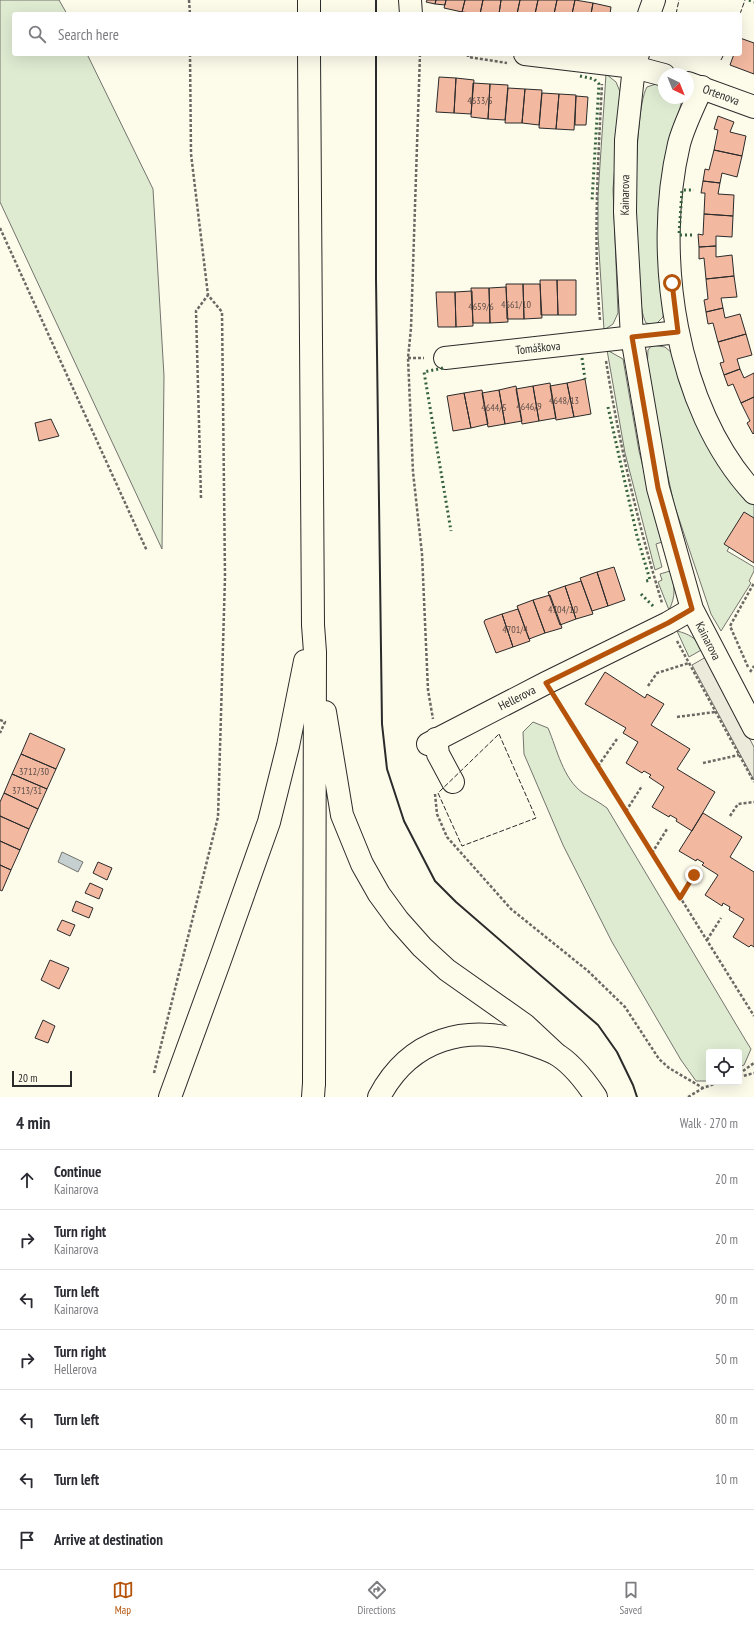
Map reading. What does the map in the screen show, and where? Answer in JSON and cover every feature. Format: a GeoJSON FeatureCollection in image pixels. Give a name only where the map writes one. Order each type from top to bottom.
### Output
{"type":"FeatureCollection","features":[{"type":"Feature","properties":{"kind":"main road"},"geometry":{"type":"LineString","coordinates":[[309,0],[309,12]]}},
{"type":"Feature","properties":{"kind":"main road"},"geometry":{"type":"LineString","coordinates":[[410,0],[411,12]]}},
{"type":"Feature","properties":{"kind":"main road"},"geometry":{"type":"LineString","coordinates":[[650,12],[654,0]]}},
{"type":"Feature","properties":{"kind":"main road"},"geometry":{"type":"LineString","coordinates":[[309,56],[313,625],[315,652],[314,1092]]}},
{"type":"Feature","properties":{"kind":"main road"},"geometry":{"type":"LineString","coordinates":[[557,56],[636,61],[658,72]]}},
{"type":"Feature","properties":{"kind":"main road","name":"Kainarova"},"geometry":{"type":"LineString","coordinates":[[636,61],[626,140],[624,212],[632,337],[658,488],[692,609],[754,728]]}},
{"type":"Feature","properties":{"kind":"main road"},"geometry":{"type":"LineString","coordinates":[[695,85],[680,142],[668,211],[668,249],[678,332],[692,389],[707,421],[723,453],[754,493]]}},
{"type":"Feature","properties":{"kind":"main road","name":"Ortenova"},"geometry":{"type":"LineString","coordinates":[[695,85],[754,107]]}},
{"type":"Feature","properties":{"kind":"main road"},"geometry":{"type":"LineString","coordinates":[[632,337],[678,332]]}},
{"type":"Feature","properties":{"kind":"main road","name":"Tomáškova"},"geometry":{"type":"LineString","coordinates":[[445,358],[632,337]]}},
{"type":"Feature","properties":{"kind":"main road","name":"Hellerova"},"geometry":{"type":"LineString","coordinates":[[432,741],[668,623],[692,609]]}},
{"type":"Feature","properties":{"kind":"main road"},"geometry":{"type":"LineString","coordinates":[[170,1097],[269,822],[288,746],[313,625]]}},
{"type":"Feature","properties":{"kind":"main road"},"geometry":{"type":"LineString","coordinates":[[315,652],[342,815],[362,864],[379,894],[398,920],[427,952],[447,970],[525,1025],[580,1076],[596,1097]]}},
{"type":"Feature","properties":{"kind":"main road"},"geometry":{"type":"LineString","coordinates":[[432,741],[438,754],[444,786]]}},
{"type":"Feature","properties":{"kind":"main road"},"geometry":{"type":"LineString","coordinates":[[379,1097],[398,1069],[411,1057],[433,1044],[457,1036],[496,1035],[515,1039],[555,1053]]}},
{"type":"Feature","properties":{"kind":"path"},"geometry":{"type":"LineString","coordinates":[[189,0],[190,12]]}},
{"type":"Feature","properties":{"kind":"path"},"geometry":{"type":"LineString","coordinates":[[154,1074],[218,817],[225,578],[222,312],[208,295],[191,154],[190,56]]}},
{"type":"Feature","properties":{"kind":"path"},"geometry":{"type":"LineString","coordinates":[[420,56],[414,196],[411,328],[408,358],[412,472],[422,554],[428,690],[432,741]]}},
{"type":"Feature","properties":{"kind":"path"},"geometry":{"type":"LineString","coordinates":[[602,78],[596,210],[596,254],[602,341],[612,401],[625,462],[647,555],[662,604]]}},
{"type":"Feature","properties":{"kind":"path"},"geometry":{"type":"LineString","coordinates":[[0,228],[147,552]]}},
{"type":"Feature","properties":{"kind":"path"},"geometry":{"type":"LineString","coordinates":[[201,498],[196,311],[208,295]]}},
{"type":"Feature","properties":{"kind":"path"},"geometry":{"type":"LineString","coordinates":[[754,583],[730,626],[750,672],[754,666]]}},
{"type":"Feature","properties":{"kind":"path"},"geometry":{"type":"LineString","coordinates":[[648,686],[657,672],[688,662],[754,782]]}},
{"type":"Feature","properties":{"kind":"path"},"geometry":{"type":"LineString","coordinates":[[546,683],[754,1016]]}},
{"type":"Feature","properties":{"kind":"path"},"geometry":{"type":"LineString","coordinates":[[677,717],[715,712]]}},
{"type":"Feature","properties":{"kind":"path"},"geometry":{"type":"LineString","coordinates":[[0,720],[5,722],[0,733]]}},
{"type":"Feature","properties":{"kind":"path"},"geometry":{"type":"LineString","coordinates":[[598,766],[616,739]]}},
{"type":"Feature","properties":{"kind":"path"},"geometry":{"type":"LineString","coordinates":[[703,763],[739,755]]}},
{"type":"Feature","properties":{"kind":"path"},"geometry":{"type":"LineString","coordinates":[[444,786],[437,814],[447,837],[476,871],[511,910],[588,971],[625,1007],[659,1059],[668,1068],[703,1088]]}},
{"type":"Feature","properties":{"kind":"path"},"geometry":{"type":"LineString","coordinates":[[626,811],[642,786]]}},
{"type":"Feature","properties":{"kind":"path"},"geometry":{"type":"LineString","coordinates":[[730,816],[738,804],[754,802]]}},
{"type":"Feature","properties":{"kind":"path"},"geometry":{"type":"LineString","coordinates":[[652,853],[667,829]]}},
{"type":"Feature","properties":{"kind":"path"},"geometry":{"type":"LineString","coordinates":[[680,898],[694,875]]}},
{"type":"Feature","properties":{"kind":"path"},"geometry":{"type":"LineString","coordinates":[[707,940],[721,918]]}},
{"type":"Feature","properties":{"kind":"path"},"geometry":{"type":"LineString","coordinates":[[742,1072],[754,1063]]}},
{"type":"Feature","properties":{"kind":"path"},"geometry":{"type":"LineString","coordinates":[[742,1076],[754,1073]]}},
{"type":"Feature","properties":{"kind":"path"},"geometry":{"type":"LineString","coordinates":[[688,1097],[712,1085]]}},
{"type":"Feature","properties":{"kind":"green space"},"geometry":{"type":"Polygon","coordinates":[[[0,0],[59,0],[66,12],[12,12],[12,56],[88,56],[153,189],[164,376],[162,549],[0,202],[0,0]]]}},
{"type":"Feature","properties":{"kind":"green space"},"geometry":{"type":"Polygon","coordinates":[[[606,74],[616,82],[621,94],[613,189],[618,313],[613,324],[604,330],[598,235],[598,195],[606,74]]]}},
{"type":"Feature","properties":{"kind":"green space"},"geometry":{"type":"Polygon","coordinates":[[[658,83],[658,104],[681,104],[676,123],[663,317],[655,325],[646,323],[641,307],[636,244],[636,166],[642,103],[647,87],[658,83]]]}},
{"type":"Feature","properties":{"kind":"green space"},"geometry":{"type":"Polygon","coordinates":[[[652,345],[665,347],[672,353],[729,479],[754,504],[754,523],[746,518],[727,551],[754,567],[754,571],[749,581],[751,583],[721,631],[711,614],[674,504],[647,369],[648,350],[652,345]]]}},
{"type":"Feature","properties":{"kind":"green space"},"geometry":{"type":"Polygon","coordinates":[[[607,350],[623,359],[639,451],[662,542],[656,544],[662,567],[655,570],[625,453],[607,350]]]}},
{"type":"Feature","properties":{"kind":"green space"},"geometry":{"type":"Polygon","coordinates":[[[670,571],[674,591],[673,600],[669,610],[658,582],[662,580],[660,574],[670,571]]]}},
{"type":"Feature","properties":{"kind":"green space"},"geometry":{"type":"Polygon","coordinates":[[[677,631],[692,637],[703,649],[689,657],[677,631]]]}},
{"type":"Feature","properties":{"kind":"green space"},"geometry":{"type":"Polygon","coordinates":[[[533,722],[548,728],[561,763],[570,780],[583,793],[607,808],[751,1049],[744,1065],[742,1066],[742,1049],[706,1049],[706,1081],[696,1081],[681,1060],[612,942],[563,845],[524,754],[523,732],[533,722]]]}},
{"type":"Feature","properties":{"kind":"shaded area"},"geometry":{"type":"Polygon","coordinates":[[[706,657],[754,747],[754,780],[692,665],[706,657]]]}},
{"type":"Feature","properties":{"kind":"shaded area"},"geometry":{"type":"Polygon","coordinates":[[[62,852],[83,862],[78,872],[58,862],[62,852]]]}},
{"type":"Feature","properties":{"kind":"building"},"geometry":{"type":"Polygon","coordinates":[[[427,0],[436,0],[435,4],[426,2],[427,0]]]}},
{"type":"Feature","properties":{"kind":"building"},"geometry":{"type":"Polygon","coordinates":[[[436,0],[446,0],[445,5],[435,4],[436,0]]]}},
{"type":"Feature","properties":{"kind":"building"},"geometry":{"type":"Polygon","coordinates":[[[446,0],[465,0],[462,12],[444,8],[446,0]]]}},
{"type":"Feature","properties":{"kind":"building"},"geometry":{"type":"Polygon","coordinates":[[[465,0],[483,0],[480,12],[462,12],[465,0]]]}},
{"type":"Feature","properties":{"kind":"building"},"geometry":{"type":"Polygon","coordinates":[[[483,0],[501,0],[499,12],[480,12],[483,0]]]}},
{"type":"Feature","properties":{"kind":"building"},"geometry":{"type":"Polygon","coordinates":[[[501,0],[520,0],[517,12],[499,12],[501,0]]]}},
{"type":"Feature","properties":{"kind":"building"},"geometry":{"type":"Polygon","coordinates":[[[520,0],[538,0],[535,12],[517,12],[520,0]]]}},
{"type":"Feature","properties":{"kind":"building"},"geometry":{"type":"Polygon","coordinates":[[[538,0],[557,0],[554,12],[535,12],[538,0]]]}},
{"type":"Feature","properties":{"kind":"building"},"geometry":{"type":"Polygon","coordinates":[[[557,0],[575,0],[572,12],[554,12],[557,0]]]}},
{"type":"Feature","properties":{"kind":"building"},"geometry":{"type":"Polygon","coordinates":[[[575,0],[593,3],[591,12],[572,12],[575,0]]]}},
{"type":"Feature","properties":{"kind":"building"},"geometry":{"type":"Polygon","coordinates":[[[593,3],[611,7],[610,12],[591,12],[593,3]]]}},
{"type":"Feature","properties":{"kind":"building"},"geometry":{"type":"Polygon","coordinates":[[[742,39],[754,43],[754,74],[730,65],[733,56],[742,56],[742,39]]]}},
{"type":"Feature","properties":{"kind":"building"},"geometry":{"type":"Polygon","coordinates":[[[439,77],[456,78],[454,113],[436,112],[439,77]]]}},
{"type":"Feature","properties":{"kind":"building"},"geometry":{"type":"Polygon","coordinates":[[[456,78],[474,80],[471,114],[454,113],[456,78]]]}},
{"type":"Feature","properties":{"kind":"building"},"geometry":{"type":"Polygon","coordinates":[[[473,83],[490,84],[488,119],[471,117],[473,83]]]}},
{"type":"Feature","properties":{"kind":"building"},"geometry":{"type":"Polygon","coordinates":[[[490,84],[508,85],[505,120],[488,119],[490,84]]]}},
{"type":"Feature","properties":{"kind":"building"},"geometry":{"type":"Polygon","coordinates":[[[508,88],[525,89],[522,123],[505,123],[508,88]]]}},
{"type":"Feature","properties":{"kind":"building"},"geometry":{"type":"Polygon","coordinates":[[[525,89],[542,90],[539,125],[522,123],[525,89]]]}},
{"type":"Feature","properties":{"kind":"building"},"geometry":{"type":"Polygon","coordinates":[[[542,93],[559,94],[556,129],[539,128],[542,93]]]}},
{"type":"Feature","properties":{"kind":"building"},"geometry":{"type":"Polygon","coordinates":[[[559,94],[576,95],[574,130],[556,129],[559,94]]]}},
{"type":"Feature","properties":{"kind":"building"},"geometry":{"type":"Polygon","coordinates":[[[576,96],[588,97],[586,125],[575,125],[576,96]]]}},
{"type":"Feature","properties":{"kind":"building"},"geometry":{"type":"Polygon","coordinates":[[[718,116],[734,122],[730,132],[746,136],[742,156],[714,150],[718,130],[714,129],[718,116]]]}},
{"type":"Feature","properties":{"kind":"building"},"geometry":{"type":"Polygon","coordinates":[[[714,150],[742,156],[737,177],[722,173],[720,183],[703,181],[705,169],[709,170],[714,150]]]}},
{"type":"Feature","properties":{"kind":"building"},"geometry":{"type":"Polygon","coordinates":[[[703,181],[720,183],[718,194],[734,195],[733,216],[704,214],[705,193],[701,193],[703,181]]]}},
{"type":"Feature","properties":{"kind":"building"},"geometry":{"type":"Polygon","coordinates":[[[704,214],[733,216],[732,237],[716,236],[716,246],[699,247],[698,234],[703,235],[704,214]]]}},
{"type":"Feature","properties":{"kind":"building"},"geometry":{"type":"Polygon","coordinates":[[[716,246],[716,257],[732,255],[734,276],[706,279],[704,258],[699,259],[699,247],[716,246]]]}},
{"type":"Feature","properties":{"kind":"building"},"geometry":{"type":"Polygon","coordinates":[[[734,276],[737,297],[721,298],[723,308],[706,312],[704,300],[708,299],[706,279],[734,276]]]}},
{"type":"Feature","properties":{"kind":"building"},"geometry":{"type":"Polygon","coordinates":[[[540,280],[557,280],[558,315],[541,315],[540,280]]]}},
{"type":"Feature","properties":{"kind":"building"},"geometry":{"type":"Polygon","coordinates":[[[557,280],[576,280],[576,315],[558,315],[557,280]]]}},
{"type":"Feature","properties":{"kind":"building"},"geometry":{"type":"Polygon","coordinates":[[[506,284],[523,284],[524,319],[507,319],[506,284]]]}},
{"type":"Feature","properties":{"kind":"building"},"geometry":{"type":"Polygon","coordinates":[[[523,284],[540,284],[542,318],[524,319],[523,284]]]}},
{"type":"Feature","properties":{"kind":"building"},"geometry":{"type":"Polygon","coordinates":[[[506,287],[508,322],[490,323],[489,288],[506,287]]]}},
{"type":"Feature","properties":{"kind":"building"},"geometry":{"type":"Polygon","coordinates":[[[471,288],[489,288],[490,323],[473,323],[471,288]]]}},
{"type":"Feature","properties":{"kind":"building"},"geometry":{"type":"Polygon","coordinates":[[[472,291],[473,326],[456,327],[455,292],[472,291]]]}},
{"type":"Feature","properties":{"kind":"building"},"geometry":{"type":"Polygon","coordinates":[[[436,292],[455,292],[456,327],[438,327],[436,292]]]}},
{"type":"Feature","properties":{"kind":"building"},"geometry":{"type":"Polygon","coordinates":[[[723,308],[725,318],[740,314],[746,334],[718,342],[713,323],[708,324],[706,312],[723,308]]]}},
{"type":"Feature","properties":{"kind":"building"},"geometry":{"type":"Polygon","coordinates":[[[746,334],[752,355],[737,359],[740,369],[724,375],[720,363],[724,362],[718,342],[746,334]]]}},
{"type":"Feature","properties":{"kind":"building"},"geometry":{"type":"Polygon","coordinates":[[[740,369],[744,378],[754,373],[754,397],[741,403],[733,384],[728,386],[724,375],[740,369]]]}},
{"type":"Feature","properties":{"kind":"building"},"geometry":{"type":"Polygon","coordinates":[[[585,379],[591,414],[574,417],[567,383],[585,379]]]}},
{"type":"Feature","properties":{"kind":"building"},"geometry":{"type":"Polygon","coordinates":[[[550,383],[556,418],[539,421],[533,386],[550,383]]]}},
{"type":"Feature","properties":{"kind":"building"},"geometry":{"type":"Polygon","coordinates":[[[567,383],[574,417],[556,420],[550,386],[567,383]]]}},
{"type":"Feature","properties":{"kind":"building"},"geometry":{"type":"Polygon","coordinates":[[[516,386],[522,421],[505,424],[499,390],[516,386]]]}},
{"type":"Feature","properties":{"kind":"building"},"geometry":{"type":"Polygon","coordinates":[[[533,386],[539,421],[522,424],[516,389],[533,386]]]}},
{"type":"Feature","properties":{"kind":"building"},"geometry":{"type":"Polygon","coordinates":[[[482,390],[488,424],[471,428],[464,393],[482,390]]]}},
{"type":"Feature","properties":{"kind":"building"},"geometry":{"type":"Polygon","coordinates":[[[499,390],[505,424],[488,427],[482,393],[499,390]]]}},
{"type":"Feature","properties":{"kind":"building"},"geometry":{"type":"Polygon","coordinates":[[[464,393],[471,428],[453,431],[447,396],[464,393]]]}},
{"type":"Feature","properties":{"kind":"building"},"geometry":{"type":"Polygon","coordinates":[[[754,397],[753,434],[747,423],[750,421],[741,403],[754,397]]]}},
{"type":"Feature","properties":{"kind":"building"},"geometry":{"type":"Polygon","coordinates":[[[51,419],[59,436],[39,441],[35,423],[51,419]]]}},
{"type":"Feature","properties":{"kind":"building"},"geometry":{"type":"Polygon","coordinates":[[[744,512],[754,518],[754,563],[724,544],[744,512]]]}},
{"type":"Feature","properties":{"kind":"building"},"geometry":{"type":"Polygon","coordinates":[[[614,567],[625,600],[608,606],[597,572],[614,567]]]}},
{"type":"Feature","properties":{"kind":"building"},"geometry":{"type":"Polygon","coordinates":[[[597,572],[608,606],[592,611],[580,578],[597,572]]]}},
{"type":"Feature","properties":{"kind":"building"},"geometry":{"type":"Polygon","coordinates":[[[581,581],[593,614],[576,619],[565,586],[581,581]]]}},
{"type":"Feature","properties":{"kind":"building"},"geometry":{"type":"Polygon","coordinates":[[[565,586],[576,619],[560,625],[548,592],[565,586]]]}},
{"type":"Feature","properties":{"kind":"building"},"geometry":{"type":"Polygon","coordinates":[[[550,595],[562,628],[545,633],[533,600],[550,595]]]}},
{"type":"Feature","properties":{"kind":"building"},"geometry":{"type":"Polygon","coordinates":[[[533,600],[545,633],[529,639],[517,606],[533,600]]]}},
{"type":"Feature","properties":{"kind":"building"},"geometry":{"type":"Polygon","coordinates":[[[518,609],[530,641],[513,647],[502,614],[518,609]]]}},
{"type":"Feature","properties":{"kind":"building"},"geometry":{"type":"Polygon","coordinates":[[[502,614],[513,647],[496,653],[484,622],[485,620],[502,614]]]}},
{"type":"Feature","properties":{"kind":"building"},"geometry":{"type":"Polygon","coordinates":[[[605,672],[645,698],[647,694],[664,704],[651,725],[690,749],[677,769],[715,792],[692,831],[676,821],[677,819],[670,815],[669,817],[652,807],[664,787],[649,777],[651,775],[644,771],[642,773],[626,763],[638,742],[623,733],[626,728],[585,704],[605,672]]]}},
{"type":"Feature","properties":{"kind":"building"},"geometry":{"type":"Polygon","coordinates":[[[30,733],[65,749],[56,769],[21,754],[30,733]]]}},
{"type":"Feature","properties":{"kind":"building"},"geometry":{"type":"Polygon","coordinates":[[[21,754],[56,769],[47,789],[12,774],[21,754]]]}},
{"type":"Feature","properties":{"kind":"building"},"geometry":{"type":"Polygon","coordinates":[[[12,774],[47,789],[38,809],[4,793],[12,774]]]}},
{"type":"Feature","properties":{"kind":"building"},"geometry":{"type":"Polygon","coordinates":[[[4,793],[38,809],[29,829],[0,816],[0,802],[4,793]]]}},
{"type":"Feature","properties":{"kind":"building"},"geometry":{"type":"Polygon","coordinates":[[[703,813],[742,837],[730,857],[754,872],[754,947],[751,945],[749,947],[733,937],[744,919],[729,910],[730,907],[723,903],[722,906],[705,895],[718,875],[702,865],[704,863],[697,859],[696,861],[679,851],[703,813]]]}},
{"type":"Feature","properties":{"kind":"building"},"geometry":{"type":"Polygon","coordinates":[[[0,816],[29,829],[20,850],[0,841],[0,816]]]}},
{"type":"Feature","properties":{"kind":"building"},"geometry":{"type":"Polygon","coordinates":[[[0,841],[20,850],[11,870],[0,865],[0,841]]]}},
{"type":"Feature","properties":{"kind":"building"},"geometry":{"type":"Polygon","coordinates":[[[98,862],[112,868],[107,880],[93,873],[98,862]]]}},
{"type":"Feature","properties":{"kind":"building"},"geometry":{"type":"Polygon","coordinates":[[[0,865],[11,870],[2,891],[0,890],[0,865]]]}},
{"type":"Feature","properties":{"kind":"building"},"geometry":{"type":"Polygon","coordinates":[[[90,883],[103,889],[99,899],[85,893],[90,883]]]}},
{"type":"Feature","properties":{"kind":"building"},"geometry":{"type":"Polygon","coordinates":[[[76,901],[93,908],[89,918],[72,911],[76,901]]]}},
{"type":"Feature","properties":{"kind":"building"},"geometry":{"type":"Polygon","coordinates":[[[62,920],[75,925],[70,936],[57,930],[62,920]]]}},
{"type":"Feature","properties":{"kind":"building"},"geometry":{"type":"Polygon","coordinates":[[[50,960],[69,968],[59,989],[41,980],[50,960]]]}},
{"type":"Feature","properties":{"kind":"building"},"geometry":{"type":"Polygon","coordinates":[[[43,1020],[55,1026],[48,1043],[35,1038],[43,1020]]]}},
{"type":"Feature","properties":{"kind":"hedge"},"geometry":{"type":"LineString","coordinates":[[749,0],[754,2]]}},
{"type":"Feature","properties":{"kind":"hedge"},"geometry":{"type":"LineString","coordinates":[[580,76],[594,79],[599,84],[592,201]]}},
{"type":"Feature","properties":{"kind":"hedge"},"geometry":{"type":"LineString","coordinates":[[692,235],[679,235],[682,190],[694,190]]}},
{"type":"Feature","properties":{"kind":"hedge"},"geometry":{"type":"LineString","coordinates":[[582,358],[585,379]]}},
{"type":"Feature","properties":{"kind":"hedge"},"geometry":{"type":"LineString","coordinates":[[443,368],[424,372],[451,531]]}},
{"type":"Feature","properties":{"kind":"hedge"},"geometry":{"type":"LineString","coordinates":[[608,407],[637,536],[650,580],[646,581]]}},
{"type":"Feature","properties":{"kind":"hedge"},"geometry":{"type":"LineString","coordinates":[[641,594],[655,608]]}},
{"type":"Feature","properties":{"kind":"fence"},"geometry":{"type":"LineString","coordinates":[[676,12],[679,0]]}},
{"type":"Feature","properties":{"kind":"fence"},"geometry":{"type":"LineString","coordinates":[[741,12],[745,0]]}},
{"type":"Feature","properties":{"kind":"fence"},"geometry":{"type":"LineString","coordinates":[[721,60],[723,56]]}},
{"type":"Feature","properties":{"kind":"fence"},"geometry":{"type":"LineString","coordinates":[[499,734],[536,818],[462,846],[438,793],[499,734]]}},
{"type":"Feature","properties":{"kind":"wall"},"geometry":{"type":"LineString","coordinates":[[376,0],[376,12]]}},
{"type":"Feature","properties":{"kind":"wall"},"geometry":{"type":"LineString","coordinates":[[376,56],[376,279],[382,724],[387,769],[404,821],[435,881],[456,902],[598,1025],[617,1052],[633,1085],[637,1097]]}},
{"type":"Feature","properties":{"kind":"route"},"geometry":{"type":"LineString","coordinates":[[672,283],[678,332],[632,337],[658,488],[692,609],[668,623],[546,683],[680,898],[694,875]]}}]}
